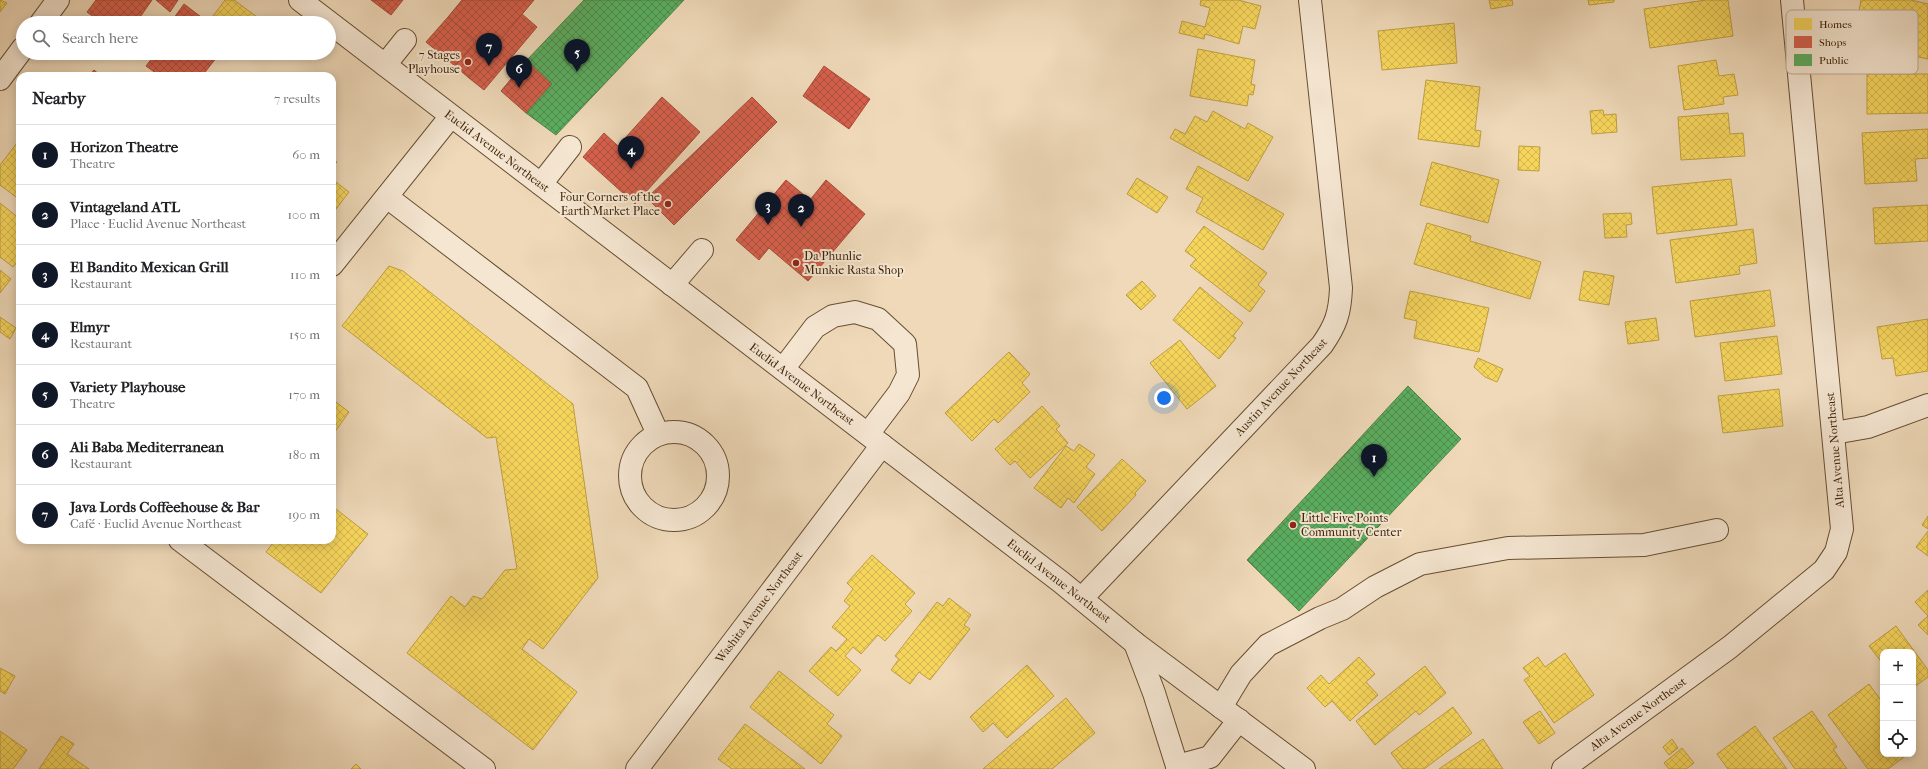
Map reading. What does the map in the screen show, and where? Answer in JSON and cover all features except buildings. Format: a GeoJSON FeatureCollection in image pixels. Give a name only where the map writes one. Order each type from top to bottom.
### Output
{"type":"FeatureCollection","features":[{"type":"Feature","properties":{"kind":"street"},"geometry":{"type":"LineString","coordinates":[[46,16],[58,0]]}},
{"type":"Feature","properties":{"kind":"street","name":"Euclid Avenue Northeast"},"geometry":{"type":"LineString","coordinates":[[300,0],[321,16]]}},
{"type":"Feature","properties":{"kind":"street","name":"Austin Avenue Northeast"},"geometry":{"type":"LineString","coordinates":[[1082,598],[1322,345],[1334,329],[1340,310],[1341,288],[1310,0]]}},
{"type":"Feature","properties":{"kind":"street","name":"Alta Avenue Northeast"},"geometry":{"type":"LineString","coordinates":[[1792,0],[1793,10]]}},
{"type":"Feature","properties":{"kind":"street","name":"Euclid Avenue Northeast"},"geometry":{"type":"LineString","coordinates":[[336,28],[1082,598],[1135,642],[1304,769]]}},
{"type":"Feature","properties":{"kind":"street"},"geometry":{"type":"LineString","coordinates":[[385,65],[405,40]]}},
{"type":"Feature","properties":{"kind":"street"},"geometry":{"type":"LineString","coordinates":[[0,78],[16,57]]}},
{"type":"Feature","properties":{"kind":"street","name":"Alta Avenue Northeast"},"geometry":{"type":"LineString","coordinates":[[1563,769],[1730,647],[1824,570],[1836,552],[1842,529],[1799,74]]}},
{"type":"Feature","properties":{"kind":"street"},"geometry":{"type":"LineString","coordinates":[[336,260],[452,116]]}},
{"type":"Feature","properties":{"kind":"street"},"geometry":{"type":"LineString","coordinates":[[541,184],[570,147]]}},
{"type":"Feature","properties":{"kind":"street"},"geometry":{"type":"LineString","coordinates":[[387,197],[637,388],[658,434]]}},
{"type":"Feature","properties":{"kind":"street"},"geometry":{"type":"LineString","coordinates":[[672,285],[702,250]]}},
{"type":"Feature","properties":{"kind":"street","name":"Washita Avenue Northeast"},"geometry":{"type":"LineString","coordinates":[[637,769],[875,439],[908,375],[905,344],[878,319],[855,312],[833,316],[815,327],[783,369]]}},
{"type":"Feature","properties":{"kind":"street"},"geometry":{"type":"LineString","coordinates":[[1834,433],[1868,427],[1928,405]]}},
{"type":"Feature","properties":{"kind":"street"},"geometry":{"type":"LineString","coordinates":[[673,431],[688,433],[700,439],[711,450],[717,464],[718,480],[713,498],[702,510],[689,518],[681,520],[665,520],[650,514],[642,508],[634,495],[629,480],[629,469],[634,455],[644,442],[658,434],[673,431]]}},
{"type":"Feature","properties":{"kind":"street"},"geometry":{"type":"LineString","coordinates":[[1221,707],[1241,674],[1268,645],[1342,608],[1375,587],[1420,564],[1508,548],[1644,545],[1717,530]]}},
{"type":"Feature","properties":{"kind":"street"},"geometry":{"type":"LineString","coordinates":[[185,544],[484,769]]}},
{"type":"Feature","properties":{"kind":"street"},"geometry":{"type":"LineString","coordinates":[[1135,642],[1154,693],[1177,768],[1210,756],[1238,720]]}},
{"type":"Feature","properties":{"kind":"place","name":"7 Stages Playhouse"},"geometry":{"type":"Point","coordinates":[468,62]}},
{"type":"Feature","properties":{"kind":"place","name":"Java Lords Coffeehouse & Bar"},"geometry":{"type":"Point","coordinates":[489,66]}},
{"type":"Feature","properties":{"kind":"place","name":"Variety Playhouse"},"geometry":{"type":"Point","coordinates":[577,72]}},
{"type":"Feature","properties":{"kind":"place","name":"Ali Baba Mediterranean"},"geometry":{"type":"Point","coordinates":[519,88]}},
{"type":"Feature","properties":{"kind":"place","name":"Elmyr"},"geometry":{"type":"Point","coordinates":[631,169]}},
{"type":"Feature","properties":{"kind":"place","name":"Four Corners of the Earth Market Place"},"geometry":{"type":"Point","coordinates":[668,204]}},
{"type":"Feature","properties":{"kind":"place","name":"El Bandito Mexican Grill"},"geometry":{"type":"Point","coordinates":[768,225]}},
{"type":"Feature","properties":{"kind":"place","name":"Vintageland ATL"},"geometry":{"type":"Point","coordinates":[801,227]}},
{"type":"Feature","properties":{"kind":"place","name":"Da Phunlie Munkie Rasta Shop"},"geometry":{"type":"Point","coordinates":[796,263]}},
{"type":"Feature","properties":{"kind":"place","name":"Horizon Theatre"},"geometry":{"type":"Point","coordinates":[1374,477]}},
{"type":"Feature","properties":{"kind":"place","name":"Little Five Points Community Center"},"geometry":{"type":"Point","coordinates":[1293,525]}}]}
